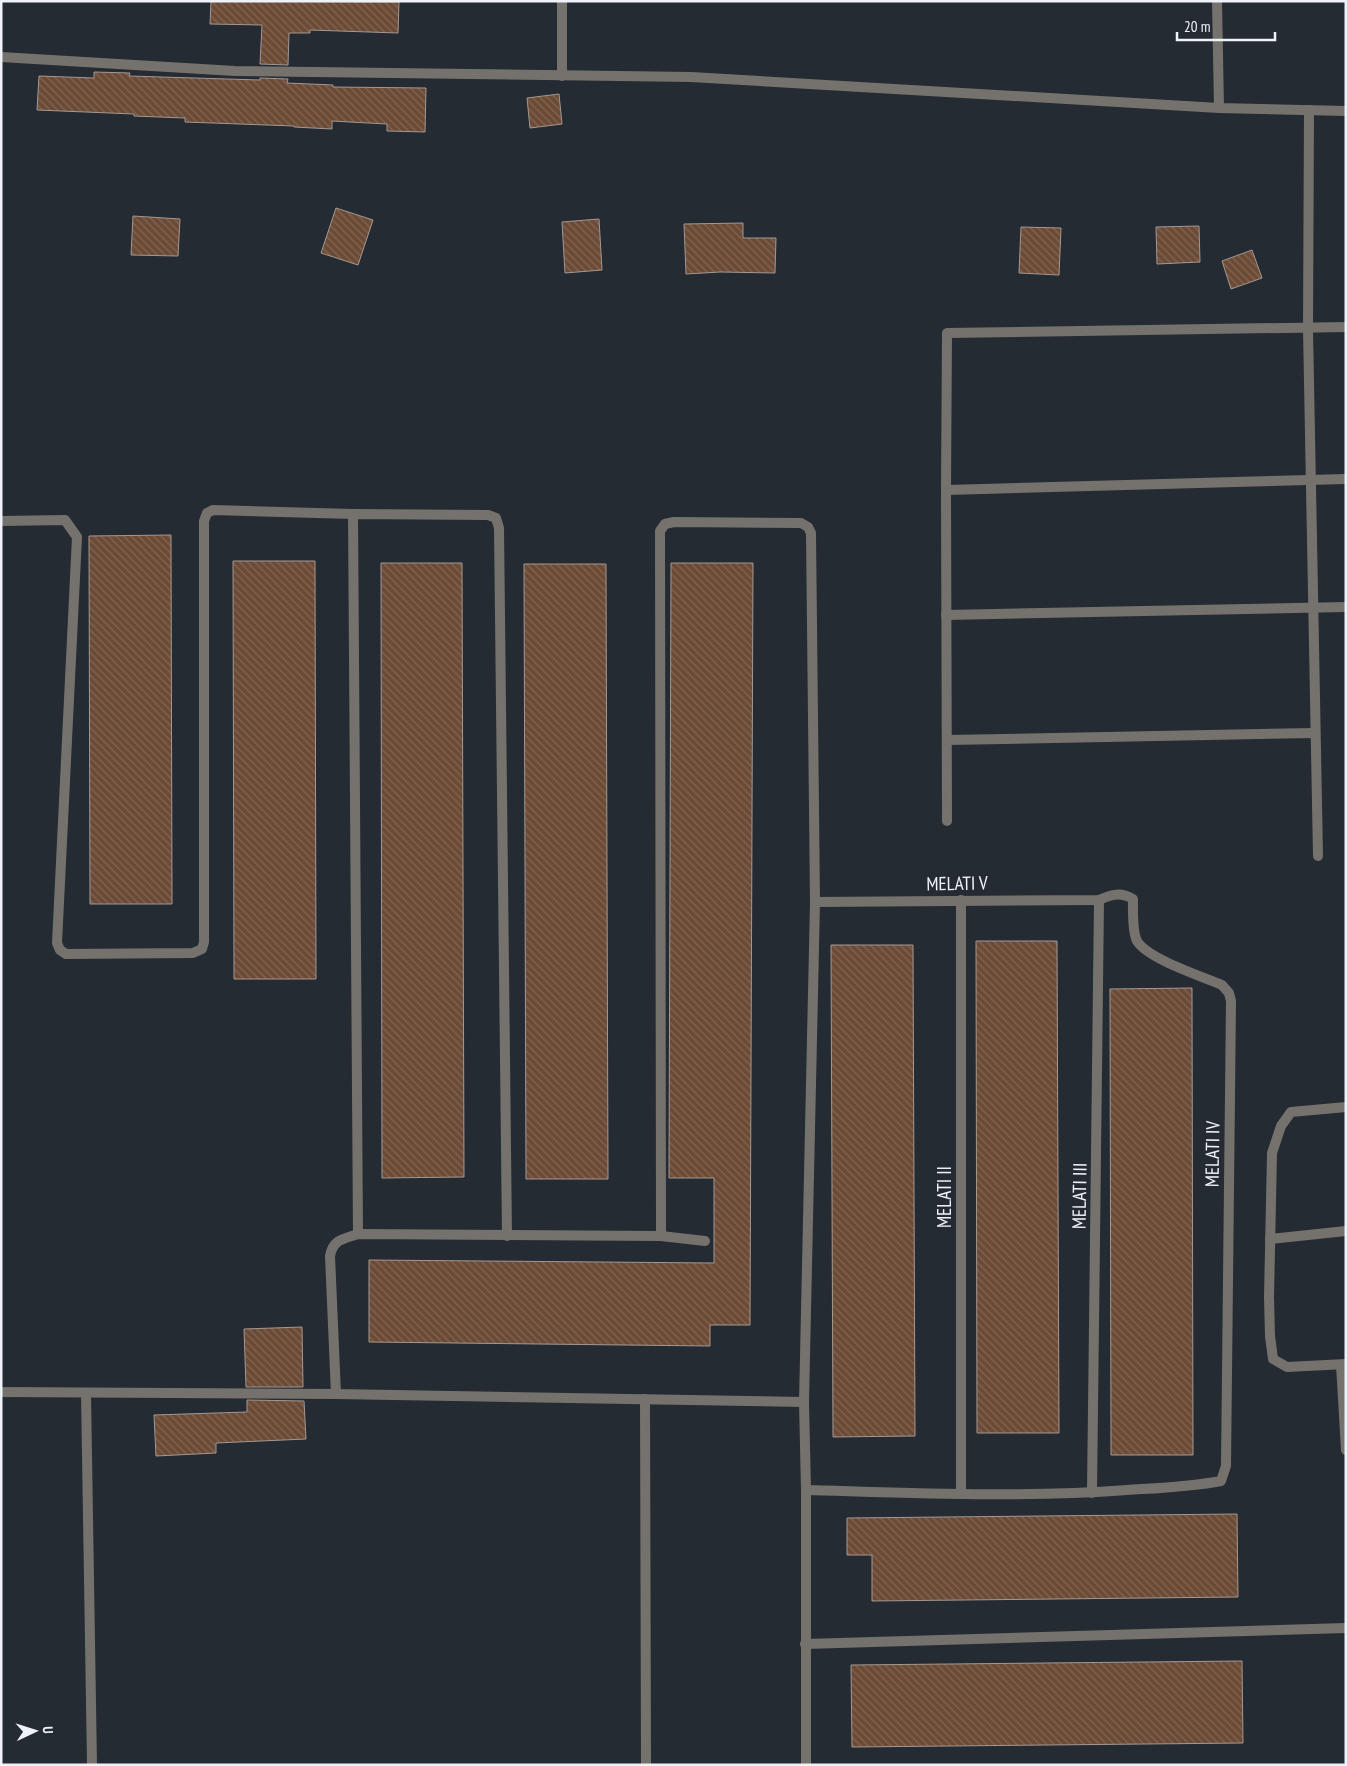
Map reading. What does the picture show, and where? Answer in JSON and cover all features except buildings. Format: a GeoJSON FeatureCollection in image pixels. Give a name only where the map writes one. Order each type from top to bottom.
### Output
{"type":"FeatureCollection","features":[{"type":"Feature","properties":{"kind":"street"},"geometry":{"type":"LineString","coordinates":[[562,1],[562,76]]}},
{"type":"Feature","properties":{"kind":"street"},"geometry":{"type":"LineString","coordinates":[[1217,1],[1219,108]]}},
{"type":"Feature","properties":{"kind":"street"},"geometry":{"type":"LineString","coordinates":[[1,57],[234,70],[691,78],[1219,108],[1346,111]]}},
{"type":"Feature","properties":{"kind":"street"},"geometry":{"type":"LineString","coordinates":[[1309,110],[1308,328],[1318,856]]}},
{"type":"Feature","properties":{"kind":"street"},"geometry":{"type":"LineString","coordinates":[[947,821],[947,333],[1346,327]]}},
{"type":"Feature","properties":{"kind":"street"},"geometry":{"type":"LineString","coordinates":[[946,490],[1346,479]]}},
{"type":"Feature","properties":{"kind":"street"},"geometry":{"type":"LineString","coordinates":[[1,521],[65,520],[77,537],[57,943],[60,950],[66,954],[193,953],[202,950],[204,942],[204,521],[207,514],[213,510],[488,516],[496,518],[500,528],[507,1236]]}},
{"type":"Feature","properties":{"kind":"street"},"geometry":{"type":"LineString","coordinates":[[353,514],[358,1234]]}},
{"type":"Feature","properties":{"kind":"street"},"geometry":{"type":"LineString","coordinates":[[661,1236],[660,532],[665,524],[801,523],[808,526],[810,533],[815,902],[804,1402],[806,1490],[806,1765]]}},
{"type":"Feature","properties":{"kind":"street"},"geometry":{"type":"LineString","coordinates":[[946,615],[1346,607]]}},
{"type":"Feature","properties":{"kind":"street"},"geometry":{"type":"LineString","coordinates":[[947,740],[1315,733]]}},
{"type":"Feature","properties":{"kind":"street","name":"MELATI IV"},"geometry":{"type":"LineString","coordinates":[[1092,1493],[1201,1485],[1221,1481],[1226,1466],[1231,1001],[1229,993],[1222,985],[1150,954],[1143,947],[1137,940],[1133,920],[1133,899],[1125,894],[1111,894],[1099,900]]}},
{"type":"Feature","properties":{"kind":"street","name":"MELATI II"},"geometry":{"type":"LineString","coordinates":[[961,900],[961,1494]]}},
{"type":"Feature","properties":{"kind":"street","name":"MELATI V"},"geometry":{"type":"LineString","coordinates":[[815,902],[1099,900]]}},
{"type":"Feature","properties":{"kind":"street","name":"MELATI III"},"geometry":{"type":"LineString","coordinates":[[1092,1493],[1099,900]]}},
{"type":"Feature","properties":{"kind":"street"},"geometry":{"type":"LineString","coordinates":[[1346,1107],[1291,1112],[1281,1126],[1272,1153],[1269,1297],[1270,1336],[1273,1359],[1287,1367],[1343,1365],[1346,1450]]}},
{"type":"Feature","properties":{"kind":"street"},"geometry":{"type":"LineString","coordinates":[[1270,1239],[1346,1231]]}},
{"type":"Feature","properties":{"kind":"street"},"geometry":{"type":"LineString","coordinates":[[336,1394],[330,1256],[331,1248],[337,1241],[358,1234],[661,1236],[705,1241]]}},
{"type":"Feature","properties":{"kind":"street"},"geometry":{"type":"LineString","coordinates":[[1,1392],[336,1394],[804,1402]]}},
{"type":"Feature","properties":{"kind":"street"},"geometry":{"type":"LineString","coordinates":[[86,1393],[92,1765]]}},
{"type":"Feature","properties":{"kind":"street"},"geometry":{"type":"LineString","coordinates":[[645,1399],[646,1765]]}},
{"type":"Feature","properties":{"kind":"street"},"geometry":{"type":"LineString","coordinates":[[806,1490],[961,1494],[1092,1493]]}},
{"type":"Feature","properties":{"kind":"street"},"geometry":{"type":"LineString","coordinates":[[805,1644],[1346,1628]]}}]}
